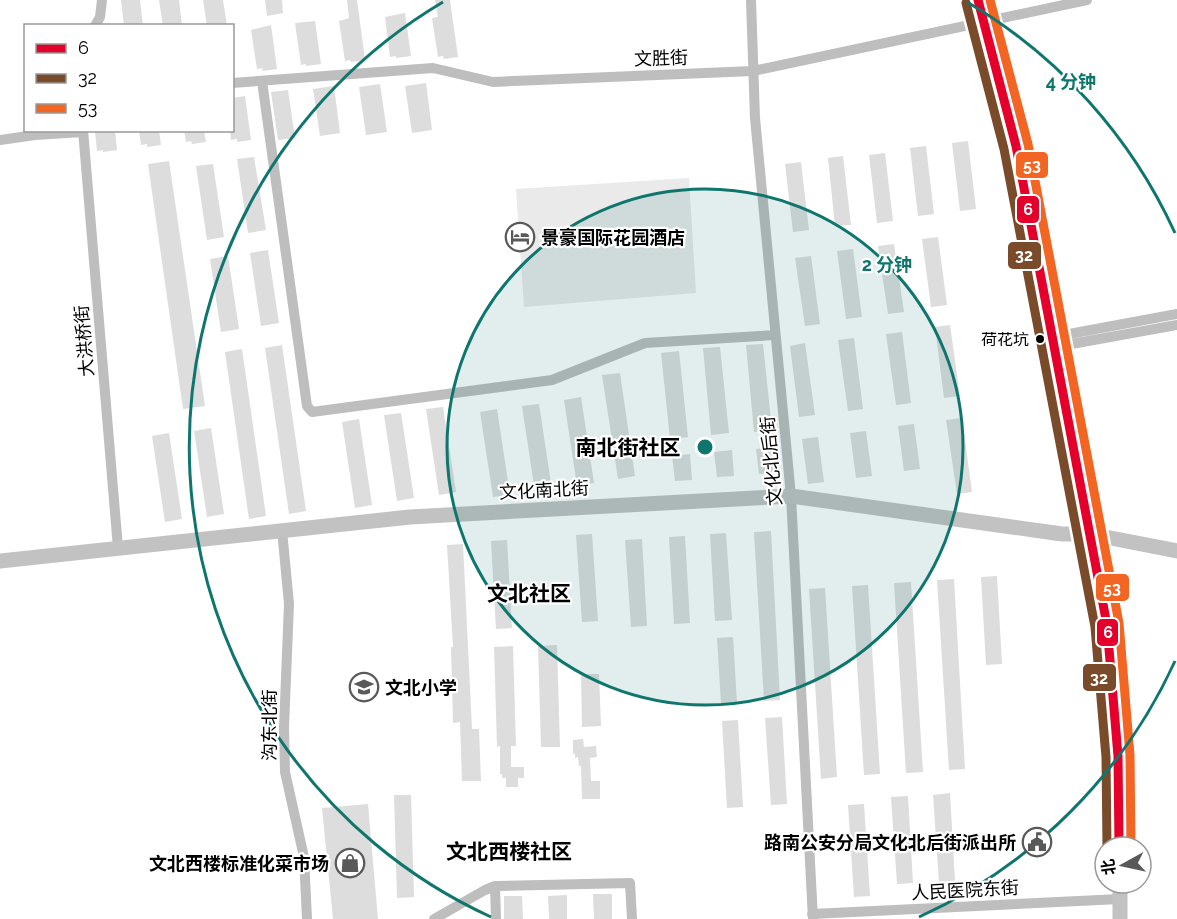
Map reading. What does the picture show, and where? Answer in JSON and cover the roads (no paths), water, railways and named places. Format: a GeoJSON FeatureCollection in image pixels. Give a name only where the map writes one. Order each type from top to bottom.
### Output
{"type":"FeatureCollection","features":[{"type":"Feature","properties":{"kind":"street"},"geometry":{"type":"LineString","coordinates":[[96,24],[100,17],[102,0]]}},
{"type":"Feature","properties":{"kind":"street","name":"文化北后街"},"geometry":{"type":"LineString","coordinates":[[751,0],[755,118],[791,496],[812,916]]}},
{"type":"Feature","properties":{"kind":"street"},"geometry":{"type":"LineString","coordinates":[[978,0],[1016,146],[1107,625],[1118,756],[1119,835]]}},
{"type":"Feature","properties":{"kind":"street","name":"文胜街"},"geometry":{"type":"LineString","coordinates":[[234,83],[434,68],[492,82],[753,70],[1087,0]]}},
{"type":"Feature","properties":{"kind":"street"},"geometry":{"type":"LineString","coordinates":[[262,81],[307,406],[312,412],[552,380],[645,343],[775,334]]}},
{"type":"Feature","properties":{"kind":"street"},"geometry":{"type":"LineString","coordinates":[[0,140],[71,132]]}},
{"type":"Feature","properties":{"kind":"street","name":"大洪桥街"},"geometry":{"type":"LineString","coordinates":[[83,132],[118,548]]}},
{"type":"Feature","properties":{"kind":"street"},"geometry":{"type":"LineString","coordinates":[[1054,342],[1177,314]]}},
{"type":"Feature","properties":{"kind":"street"},"geometry":{"type":"LineString","coordinates":[[1054,342],[1177,325]]}},
{"type":"Feature","properties":{"kind":"street","name":"文化南北街"},"geometry":{"type":"LineString","coordinates":[[0,561],[410,517],[791,496],[1062,534],[1090,534],[1177,551]]}},
{"type":"Feature","properties":{"kind":"street","name":"沟东北街"},"geometry":{"type":"LineString","coordinates":[[282,530],[289,604],[284,727],[285,772],[304,856],[307,919]]}},
{"type":"Feature","properties":{"kind":"street"},"geometry":{"type":"LineString","coordinates":[[434,919],[495,886],[630,883],[632,919]]}},
{"type":"Feature","properties":{"kind":"street"},"geometry":{"type":"LineString","coordinates":[[495,886],[496,919]]}},
{"type":"Feature","properties":{"kind":"street","name":"人民医院东街"},"geometry":{"type":"LineString","coordinates":[[812,916],[1093,893]]}},
{"type":"Feature","properties":{"kind":"street"},"geometry":{"type":"LineString","coordinates":[[1120,895],[1120,919]]}},
{"type":"Feature","properties":{"kind":"place","name":"景豪国际花园酒店"},"geometry":{"type":"Point","coordinates":[520,237]}},
{"type":"Feature","properties":{"kind":"place","name":"荷花坑"},"geometry":{"type":"Point","coordinates":[1040,339]}},
{"type":"Feature","properties":{"kind":"place","name":"文北小学"},"geometry":{"type":"Point","coordinates":[364,687]}},
{"type":"Feature","properties":{"kind":"place","name":"路南公安分局文化北后街派出所"},"geometry":{"type":"Point","coordinates":[1037,842]}},
{"type":"Feature","properties":{"kind":"place","name":"文北西楼标准化菜市场"},"geometry":{"type":"Point","coordinates":[350,863]}},
{"type":"Feature","properties":{"kind":"district","name":"南北街社区"},"geometry":{"type":"Point","coordinates":[628,447]}},
{"type":"Feature","properties":{"kind":"district","name":"文北社区"},"geometry":{"type":"Point","coordinates":[529,593]}},
{"type":"Feature","properties":{"kind":"district","name":"文北西楼社区"},"geometry":{"type":"Point","coordinates":[509,851]}}]}
